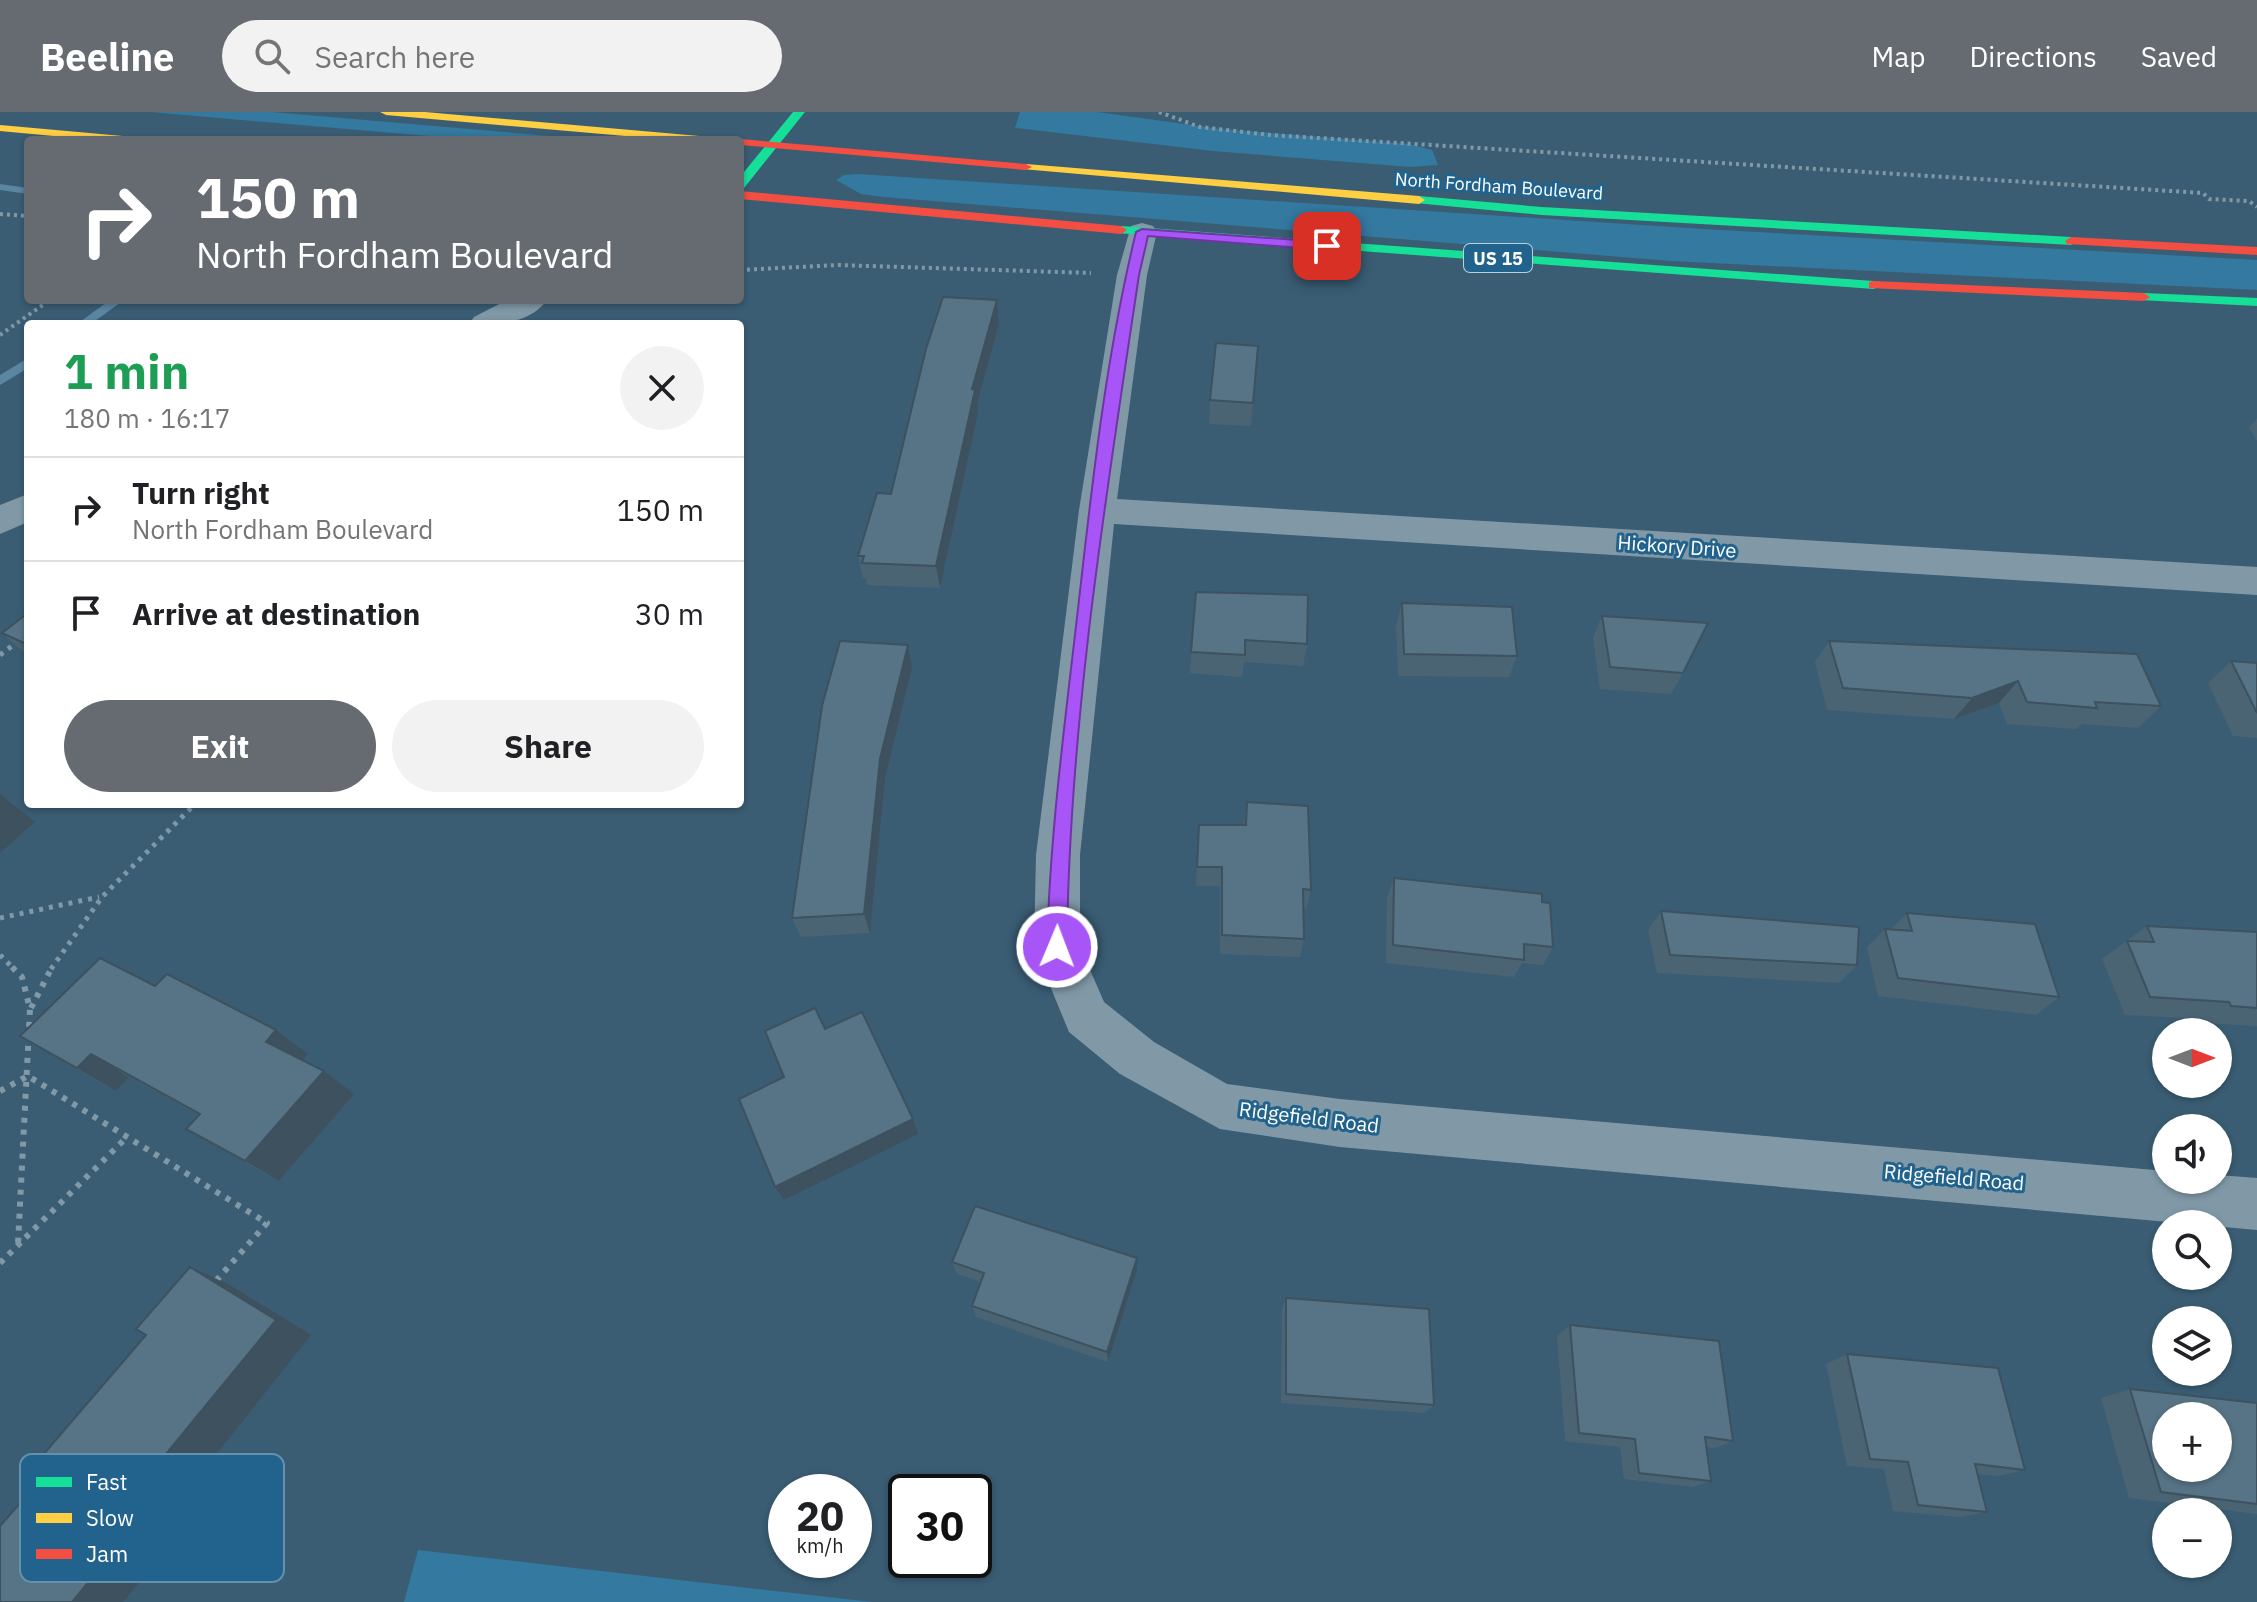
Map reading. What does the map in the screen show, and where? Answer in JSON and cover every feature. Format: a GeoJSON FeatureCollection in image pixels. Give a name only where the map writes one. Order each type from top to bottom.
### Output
{"type":"FeatureCollection","features":[{"type":"Feature","properties":{"kind":"main road"},"geometry":{"type":"LineString","coordinates":[[386,112],[665,136]]}},
{"type":"Feature","properties":{"kind":"main road"},"geometry":{"type":"LineString","coordinates":[[744,180],[799,112]]}},
{"type":"Feature","properties":{"kind":"main road"},"geometry":{"type":"LineString","coordinates":[[0,128],[89,136]]}},
{"type":"Feature","properties":{"kind":"main road","name":"North Fordham Boulevard"},"geometry":{"type":"LineString","coordinates":[[744,142],[1542,211],[2257,251]]}},
{"type":"Feature","properties":{"kind":"main road","name":"US 15"},"geometry":{"type":"LineString","coordinates":[[744,195],[1142,232],[1848,284],[2257,302]]}},
{"type":"Feature","properties":{"kind":"street","name":"Ridgefield Road"},"geometry":{"type":"LineString","coordinates":[[1142,232],[1132,275],[1097,510],[1058,855],[1057,947],[1086,1017],[1137,1058],[1220,1106],[1340,1123],[2257,1204]]}},
{"type":"Feature","properties":{"kind":"street"},"geometry":{"type":"LineString","coordinates":[[493,320],[523,304]]}},
{"type":"Feature","properties":{"kind":"street"},"geometry":{"type":"LineString","coordinates":[[0,521],[24,508]]}},
{"type":"Feature","properties":{"kind":"street","name":"Hickory Drive"},"geometry":{"type":"LineString","coordinates":[[1097,510],[2257,581]]}},
{"type":"Feature","properties":{"kind":"path"},"geometry":{"type":"LineString","coordinates":[[1159,112],[1200,127],[1270,135],[2203,193],[2209,199],[2249,201],[2257,207]]}},
{"type":"Feature","properties":{"kind":"path"},"geometry":{"type":"LineString","coordinates":[[0,214],[24,216]]}},
{"type":"Feature","properties":{"kind":"path"},"geometry":{"type":"LineString","coordinates":[[744,270],[838,265],[1132,275]]}},
{"type":"Feature","properties":{"kind":"path"},"geometry":{"type":"LineString","coordinates":[[0,335],[44,304]]}},
{"type":"Feature","properties":{"kind":"path"},"geometry":{"type":"LineString","coordinates":[[0,655],[24,637]]}},
{"type":"Feature","properties":{"kind":"path"},"geometry":{"type":"LineString","coordinates":[[30,1009],[72,933],[100,897],[191,808]]}},
{"type":"Feature","properties":{"kind":"path"},"geometry":{"type":"LineString","coordinates":[[0,918],[100,897]]}},
{"type":"Feature","properties":{"kind":"path"},"geometry":{"type":"LineString","coordinates":[[0,955],[22,977],[30,1009],[18,1244]]}},
{"type":"Feature","properties":{"kind":"path"},"geometry":{"type":"LineString","coordinates":[[0,1091],[28,1076]]}},
{"type":"Feature","properties":{"kind":"path"},"geometry":{"type":"LineString","coordinates":[[28,1076],[267,1223],[205,1294]]}},
{"type":"Feature","properties":{"kind":"path"},"geometry":{"type":"LineString","coordinates":[[0,1263],[127,1137]]}},
{"type":"Feature","properties":{"kind":"shaded area"},"geometry":{"type":"Polygon","coordinates":[[[150,112],[272,112],[550,136],[429,136],[150,112]]]}},
{"type":"Feature","properties":{"kind":"shaded area"},"geometry":{"type":"Polygon","coordinates":[[[1020,112],[1097,112],[1221,129],[1409,144],[1432,150],[1438,165],[1410,167],[1213,151],[1015,128],[1020,112]]]}},
{"type":"Feature","properties":{"kind":"shaded area"},"geometry":{"type":"Polygon","coordinates":[[[844,175],[1704,229],[2257,260],[2257,290],[1671,261],[884,197],[861,194],[836,180],[844,175]]]}},
{"type":"Feature","properties":{"kind":"shaded area"},"geometry":{"type":"Polygon","coordinates":[[[418,1550],[872,1602],[404,1602],[418,1550]]]}},
{"type":"Feature","properties":{"kind":"building"},"geometry":{"type":"Polygon","coordinates":[[[943,297],[997,300],[972,389],[975,390],[936,566],[862,563],[864,556],[858,556],[877,493],[891,494],[926,349],[943,297]]]}},
{"type":"Feature","properties":{"kind":"building"},"geometry":{"type":"Polygon","coordinates":[[[1216,343],[1258,346],[1253,403],[1210,400],[1216,343]]]}},
{"type":"Feature","properties":{"kind":"building"},"geometry":{"type":"Polygon","coordinates":[[[1196,592],[1308,595],[1307,644],[1245,640],[1245,655],[1191,652],[1196,592]]]}},
{"type":"Feature","properties":{"kind":"building"},"geometry":{"type":"Polygon","coordinates":[[[1402,603],[1512,607],[1517,656],[1404,654],[1402,603]]]}},
{"type":"Feature","properties":{"kind":"building"},"geometry":{"type":"Polygon","coordinates":[[[24,616],[24,643],[2,633],[24,616]]]}},
{"type":"Feature","properties":{"kind":"building"},"geometry":{"type":"Polygon","coordinates":[[[1602,616],[1708,623],[1683,673],[1610,667],[1602,616]]]}},
{"type":"Feature","properties":{"kind":"building"},"geometry":{"type":"Polygon","coordinates":[[[840,641],[908,645],[880,759],[864,914],[792,918],[822,706],[840,641]]]}},
{"type":"Feature","properties":{"kind":"building"},"geometry":{"type":"Polygon","coordinates":[[[1829,641],[2137,654],[2161,706],[2095,702],[2097,708],[2027,702],[2018,681],[1972,698],[1843,688],[1829,641]]]}},
{"type":"Feature","properties":{"kind":"building"},"geometry":{"type":"Polygon","coordinates":[[[2231,661],[2257,663],[2257,713],[2231,661]]]}},
{"type":"Feature","properties":{"kind":"building"},"geometry":{"type":"Polygon","coordinates":[[[1247,802],[1308,806],[1311,890],[1303,889],[1304,939],[1222,935],[1222,867],[1197,867],[1199,825],[1246,825],[1247,802]]]}},
{"type":"Feature","properties":{"kind":"building"},"geometry":{"type":"Polygon","coordinates":[[[1394,878],[1542,894],[1542,902],[1550,903],[1553,947],[1524,944],[1524,960],[1393,945],[1394,878]]]}},
{"type":"Feature","properties":{"kind":"building"},"geometry":{"type":"Polygon","coordinates":[[[1661,911],[1859,927],[1857,965],[1670,955],[1661,911]]]}},
{"type":"Feature","properties":{"kind":"building"},"geometry":{"type":"Polygon","coordinates":[[[1907,913],[2035,924],[2059,997],[1898,978],[1885,929],[1912,931],[1907,913]]]}},
{"type":"Feature","properties":{"kind":"building"},"geometry":{"type":"Polygon","coordinates":[[[2147,926],[2257,932],[2257,1008],[2231,1006],[2229,1002],[2150,997],[2127,941],[2154,942],[2147,926]]]}},
{"type":"Feature","properties":{"kind":"building"},"geometry":{"type":"Polygon","coordinates":[[[100,958],[155,986],[167,974],[276,1030],[266,1042],[324,1071],[245,1161],[186,1129],[200,1114],[91,1054],[77,1068],[20,1036],[100,958]]]}},
{"type":"Feature","properties":{"kind":"building"},"geometry":{"type":"Polygon","coordinates":[[[815,1008],[825,1029],[862,1012],[913,1119],[775,1187],[739,1099],[784,1077],[765,1031],[815,1008]]]}},
{"type":"Feature","properties":{"kind":"building"},"geometry":{"type":"Polygon","coordinates":[[[975,1206],[1137,1258],[1107,1352],[972,1306],[984,1273],[952,1262],[975,1206]]]}},
{"type":"Feature","properties":{"kind":"building"},"geometry":{"type":"Polygon","coordinates":[[[190,1267],[276,1320],[166,1454],[44,1454],[146,1335],[136,1329],[190,1267]]]}},
{"type":"Feature","properties":{"kind":"building"},"geometry":{"type":"Polygon","coordinates":[[[1286,1298],[1429,1309],[1434,1405],[1286,1394],[1286,1298]]]}},
{"type":"Feature","properties":{"kind":"building"},"geometry":{"type":"Polygon","coordinates":[[[1570,1325],[1719,1341],[1733,1441],[1705,1437],[1711,1481],[1639,1473],[1635,1439],[1579,1433],[1570,1325]]]}},
{"type":"Feature","properties":{"kind":"building"},"geometry":{"type":"Polygon","coordinates":[[[1847,1354],[1998,1368],[2025,1470],[1975,1464],[1987,1512],[1918,1505],[1908,1462],[1870,1459],[1847,1354]]]}},
{"type":"Feature","properties":{"kind":"building"},"geometry":{"type":"Polygon","coordinates":[[[2130,1389],[2257,1403],[2257,1504],[2232,1501],[2232,1498],[2161,1492],[2158,1482],[2232,1482],[2232,1402],[2152,1402],[2152,1462],[2130,1389]]]}},
{"type":"Feature","properties":{"kind":"building"},"geometry":{"type":"Polygon","coordinates":[[[20,1503],[20,1582],[89,1582],[72,1602],[0,1602],[0,1526],[20,1503]]]}},
{"type":"Feature","properties":{"kind":"waterway"},"geometry":{"type":"LineString","coordinates":[[0,187],[24,190]]}},
{"type":"Feature","properties":{"kind":"waterway"},"geometry":{"type":"LineString","coordinates":[[89,320],[112,304]]}},
{"type":"Feature","properties":{"kind":"waterway"},"geometry":{"type":"LineString","coordinates":[[0,381],[24,365]]}},
{"type":"Feature","properties":{"kind":"traffic: fast"},"geometry":{"type":"LineString","coordinates":[[744,180],[799,112]]}},
{"type":"Feature","properties":{"kind":"traffic: fast"},"geometry":{"type":"LineString","coordinates":[[1419,200],[1542,211],[2071,241]]}},
{"type":"Feature","properties":{"kind":"traffic: fast"},"geometry":{"type":"LineString","coordinates":[[1121,230],[1874,285]]}},
{"type":"Feature","properties":{"kind":"traffic: fast"},"geometry":{"type":"LineString","coordinates":[[2144,297],[2257,302]]}},
{"type":"Feature","properties":{"kind":"traffic: slow"},"geometry":{"type":"LineString","coordinates":[[386,112],[665,136]]}},
{"type":"Feature","properties":{"kind":"traffic: slow"},"geometry":{"type":"LineString","coordinates":[[0,128],[89,136]]}},
{"type":"Feature","properties":{"kind":"traffic: slow"},"geometry":{"type":"LineString","coordinates":[[1026,167],[1419,200]]}},
{"type":"Feature","properties":{"kind":"traffic: jam"},"geometry":{"type":"LineString","coordinates":[[744,142],[1026,167]]}},
{"type":"Feature","properties":{"kind":"traffic: jam"},"geometry":{"type":"LineString","coordinates":[[744,195],[1121,230]]}},
{"type":"Feature","properties":{"kind":"traffic: jam"},"geometry":{"type":"LineString","coordinates":[[2071,241],[2257,251]]}},
{"type":"Feature","properties":{"kind":"traffic: jam"},"geometry":{"type":"LineString","coordinates":[[1874,285],[2144,297]]}},
{"type":"Feature","properties":{"kind":"route"},"geometry":{"type":"LineString","coordinates":[[1057,947],[1058,855],[1097,510],[1132,275],[1142,232],[1327,246]]}}]}
